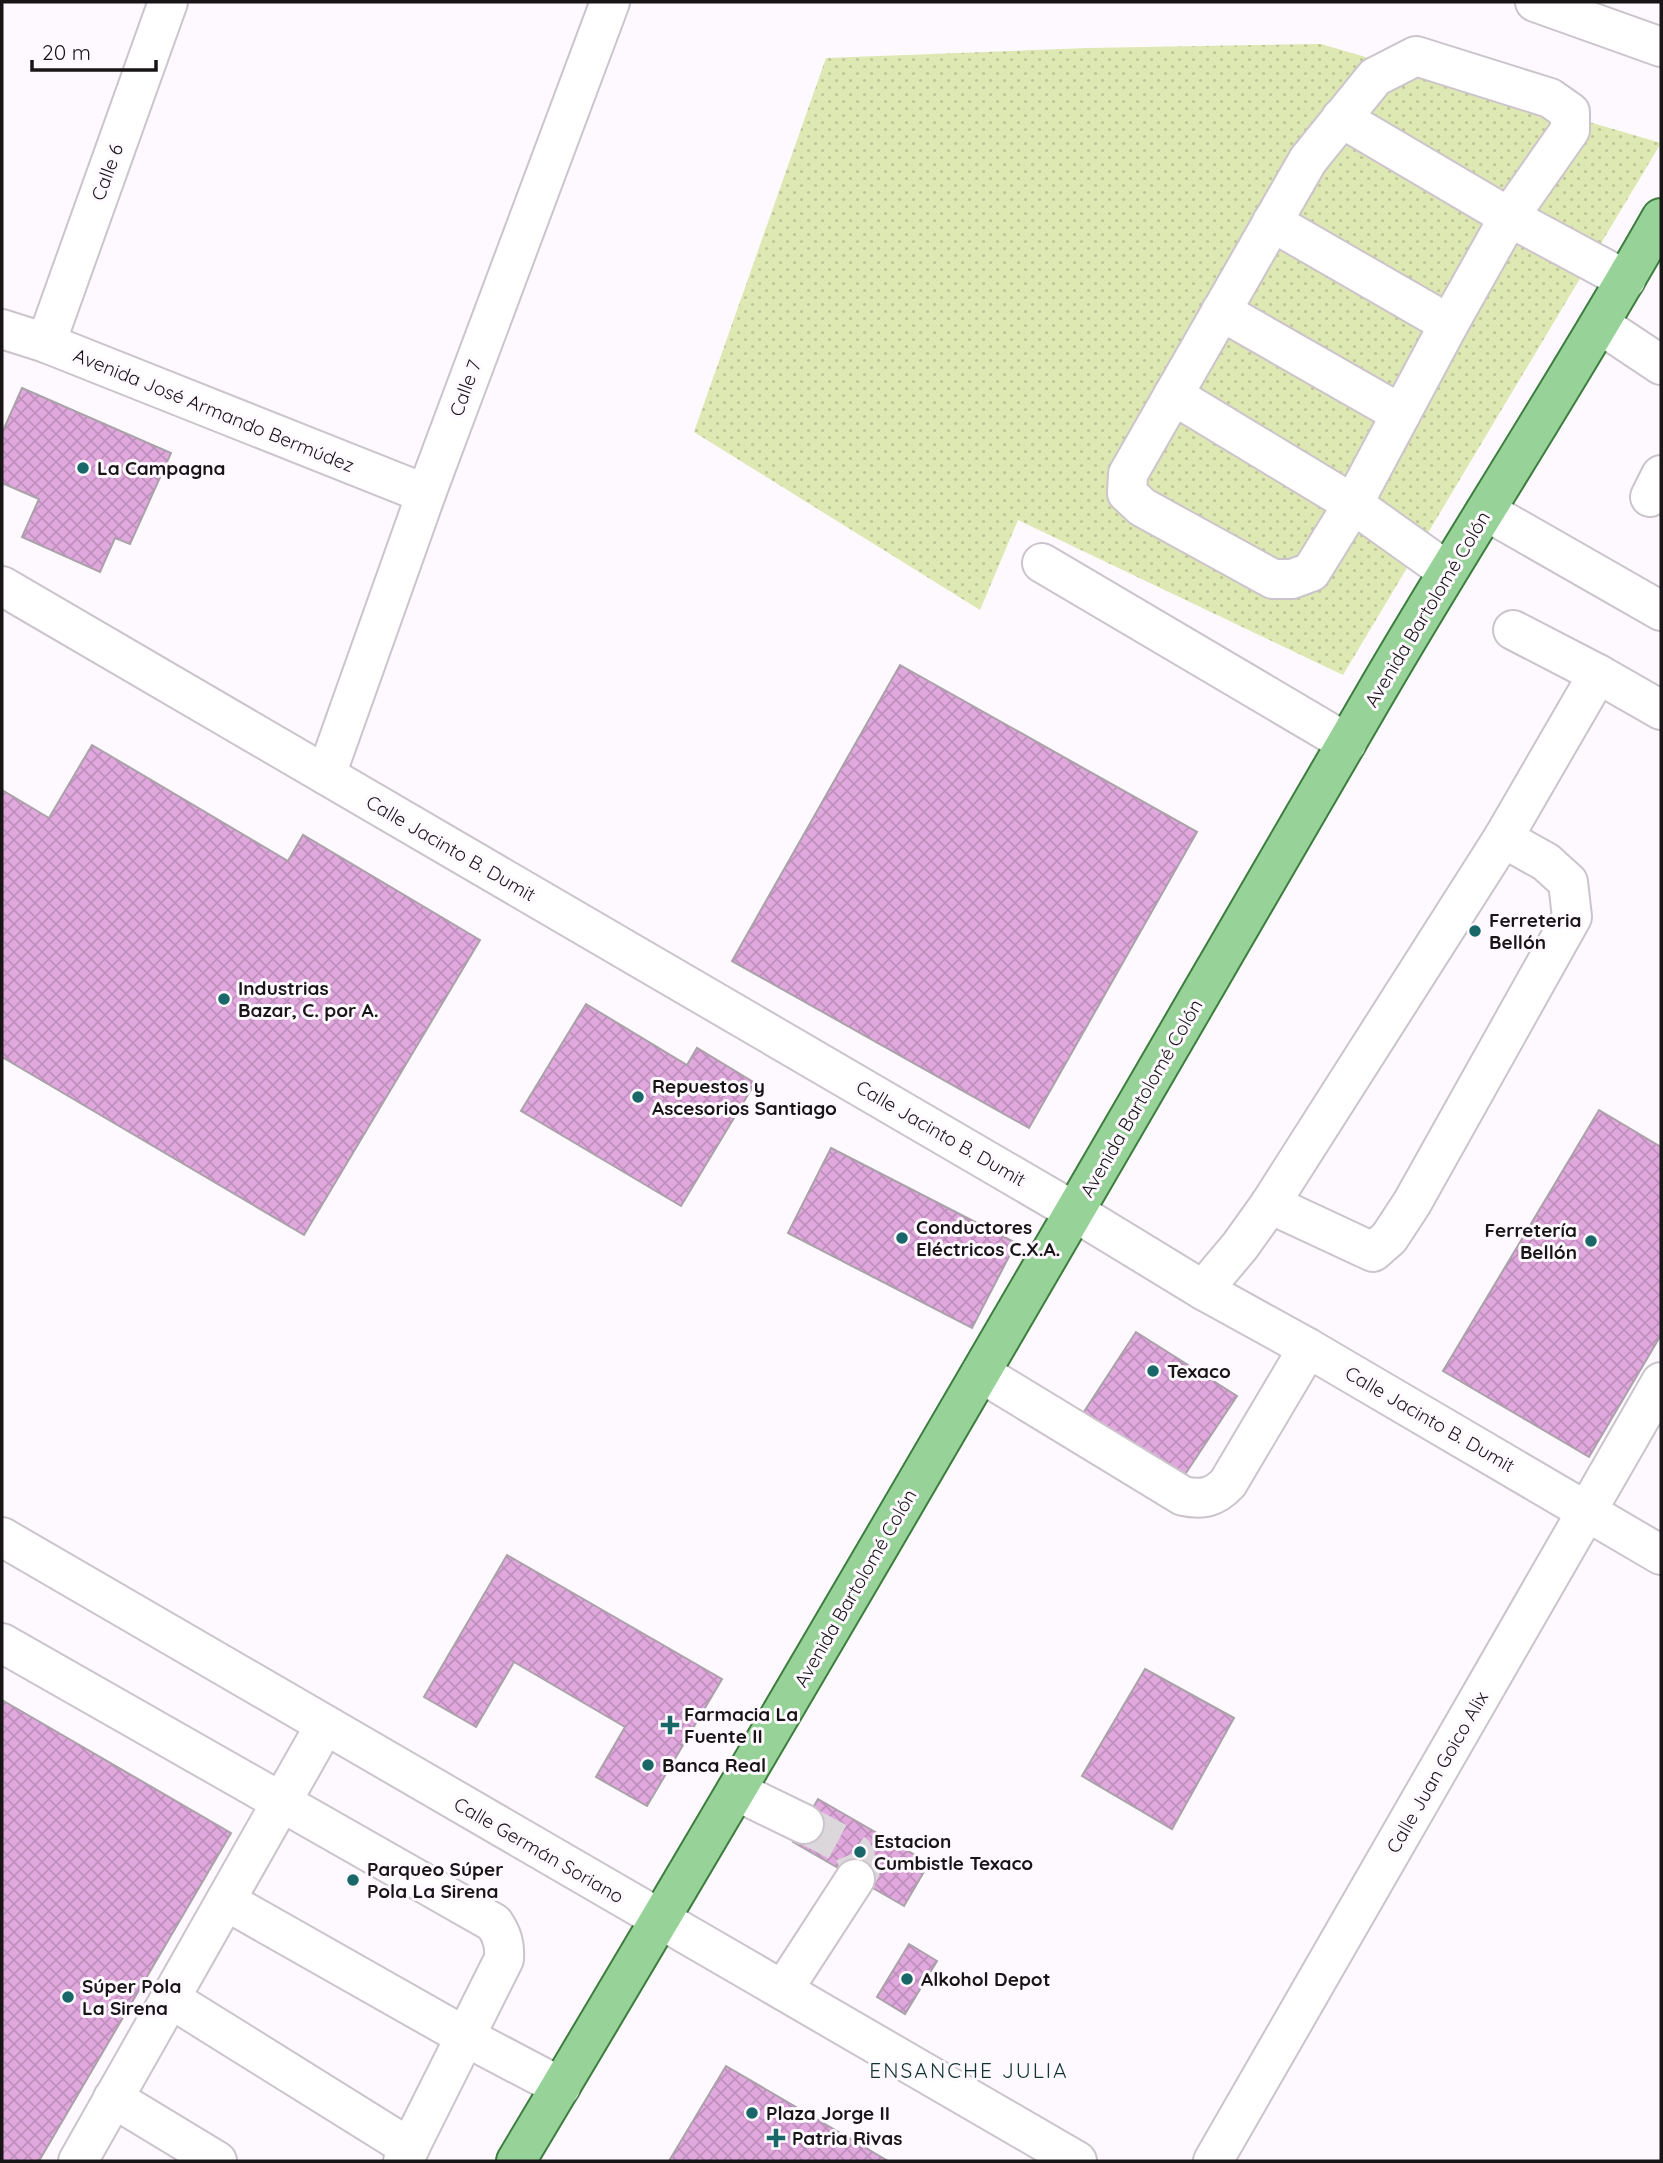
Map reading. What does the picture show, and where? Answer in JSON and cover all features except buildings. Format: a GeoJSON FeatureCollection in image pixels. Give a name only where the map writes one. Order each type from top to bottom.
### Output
{"type":"FeatureCollection","features":[{"type":"Feature","properties":{"kind":"main road","name":"Avenida Bartolomé Colón"},"geometry":{"type":"LineString","coordinates":[[516,2161],[661,1920],[1447,571],[1601,325],[1661,218]]}},
{"type":"Feature","properties":{"kind":"street","name":"Calle 6"},"geometry":{"type":"LineString","coordinates":[[46,343],[168,2]]}},
{"type":"Feature","properties":{"kind":"street","name":"Calle 7"},"geometry":{"type":"LineString","coordinates":[[326,775],[426,494],[610,2]]}},
{"type":"Feature","properties":{"kind":"street"},"geometry":{"type":"LineString","coordinates":[[1535,2],[1661,47]]}},
{"type":"Feature","properties":{"kind":"street"},"geometry":{"type":"LineString","coordinates":[[1416,56],[1550,98],[1570,112],[1570,130],[1509,217],[1353,504],[1311,572],[1292,579],[1273,579],[1142,507],[1128,494],[1128,474],[1308,160],[1375,77],[1416,56]]}},
{"type":"Feature","properties":{"kind":"street"},"geometry":{"type":"LineString","coordinates":[[1341,118],[1509,217],[1626,280]]}},
{"type":"Feature","properties":{"kind":"street"},"geometry":{"type":"LineString","coordinates":[[1272,222],[1449,324]]}},
{"type":"Feature","properties":{"kind":"street"},"geometry":{"type":"LineString","coordinates":[[1221,311],[1401,414]]}},
{"type":"Feature","properties":{"kind":"street"},"geometry":{"type":"LineString","coordinates":[[1601,325],[1661,365]]}},
{"type":"Feature","properties":{"kind":"street","name":"Avenida José Armando Bermúdez"},"geometry":{"type":"LineString","coordinates":[[2,329],[46,343],[426,494]]}},
{"type":"Feature","properties":{"kind":"street"},"geometry":{"type":"LineString","coordinates":[[1173,395],[1353,504],[1447,571]]}},
{"type":"Feature","properties":{"kind":"street"},"geometry":{"type":"LineString","coordinates":[[1486,511],[1661,611]]}},
{"type":"Feature","properties":{"kind":"street"},"geometry":{"type":"LineString","coordinates":[[1042,563],[1347,743]]}},
{"type":"Feature","properties":{"kind":"street","name":"Calle Jacinto B. Dumit"},"geometry":{"type":"LineString","coordinates":[[2,586],[1075,1212],[1203,1290],[1308,1348],[1661,1555]]}},
{"type":"Feature","properties":{"kind":"street"},"geometry":{"type":"LineString","coordinates":[[1513,630],[1661,710]]}},
{"type":"Feature","properties":{"kind":"street"},"geometry":{"type":"LineString","coordinates":[[1203,1290],[1240,1246],[1270,1204],[1503,838],[1598,674]]}},
{"type":"Feature","properties":{"kind":"street"},"geometry":{"type":"LineString","coordinates":[[1270,1204],[1373,1252],[1389,1238],[1404,1215],[1572,917],[1568,882],[1546,862],[1503,838]]}},
{"type":"Feature","properties":{"kind":"street"},"geometry":{"type":"LineString","coordinates":[[981,1373],[1183,1496],[1196,1499],[1209,1497],[1228,1483],[1308,1348]]}},
{"type":"Feature","properties":{"kind":"street","name":"Calle Juan Goico Alix"},"geometry":{"type":"LineString","coordinates":[[1213,2161],[1661,1382]]}},
{"type":"Feature","properties":{"kind":"street","name":"Calle Germán Soriano"},"geometry":{"type":"LineString","coordinates":[[2,1537],[1077,2161]]}},
{"type":"Feature","properties":{"kind":"street"},"geometry":{"type":"LineString","coordinates":[[2,1643],[494,1923],[505,1946],[505,1959],[406,2154],[170,1999]]}},
{"type":"Feature","properties":{"kind":"street"},"geometry":{"type":"LineString","coordinates":[[78,2161],[325,1725]]}},
{"type":"Feature","properties":{"kind":"street"},"geometry":{"type":"LineString","coordinates":[[736,1791],[804,1824]]}},
{"type":"Feature","properties":{"kind":"street"},"geometry":{"type":"LineString","coordinates":[[783,1990],[855,1879]]}},
{"type":"Feature","properties":{"kind":"street"},"geometry":{"type":"LineString","coordinates":[[226,1901],[466,2037],[561,2087]]}},
{"type":"Feature","properties":{"kind":"street"},"geometry":{"type":"LineString","coordinates":[[113,2098],[217,2161]]}},
{"type":"Feature","properties":{"kind":"green space"},"geometry":{"type":"Polygon","coordinates":[[[1321,44],[1661,143],[1343,675],[1018,520],[980,610],[694,432],[826,58],[1087,48],[1321,44]]]}},
{"type":"Feature","properties":{"kind":"tunnel"},"geometry":{"type":"LineString","coordinates":[[804,1824],[854,1853],[861,1870],[855,1879]]}},
{"type":"Feature","properties":{"kind":"place","name":"La Campagna"},"geometry":{"type":"Point","coordinates":[83,468]}},
{"type":"Feature","properties":{"kind":"place","name":"Ferreteria Bellón"},"geometry":{"type":"Point","coordinates":[1475,931]}},
{"type":"Feature","properties":{"kind":"place","name":"Industrias Bazar, C. por A."},"geometry":{"type":"Point","coordinates":[224,999]}},
{"type":"Feature","properties":{"kind":"place","name":"Repuestos y Ascesorios Santiago"},"geometry":{"type":"Point","coordinates":[638,1097]}},
{"type":"Feature","properties":{"kind":"place","name":"Conductores Eléctricos C.X.A."},"geometry":{"type":"Point","coordinates":[902,1238]}},
{"type":"Feature","properties":{"kind":"place","name":"Ferretería Bellón"},"geometry":{"type":"Point","coordinates":[1591,1241]}},
{"type":"Feature","properties":{"kind":"place","name":"Texaco"},"geometry":{"type":"Point","coordinates":[1153,1371]}},
{"type":"Feature","properties":{"kind":"place","name":"Farmacia La Fuente II"},"geometry":{"type":"Point","coordinates":[670,1725]}},
{"type":"Feature","properties":{"kind":"place","name":"Banca Real"},"geometry":{"type":"Point","coordinates":[648,1765]}},
{"type":"Feature","properties":{"kind":"place","name":"Estacion Cumbistle Texaco"},"geometry":{"type":"Point","coordinates":[860,1852]}},
{"type":"Feature","properties":{"kind":"place","name":"Parqueo Súper Pola La Sirena"},"geometry":{"type":"Point","coordinates":[353,1880]}},
{"type":"Feature","properties":{"kind":"place","name":"Alkohol Depot"},"geometry":{"type":"Point","coordinates":[907,1979]}},
{"type":"Feature","properties":{"kind":"place","name":"Súper Pola La Sirena"},"geometry":{"type":"Point","coordinates":[68,1997]}},
{"type":"Feature","properties":{"kind":"place","name":"Plaza Jorge II"},"geometry":{"type":"Point","coordinates":[752,2113]}},
{"type":"Feature","properties":{"kind":"place","name":"Patria Rivas"},"geometry":{"type":"Point","coordinates":[776,2138]}},
{"type":"Feature","properties":{"kind":"district","name":"ENSANCHE JULIA"},"geometry":{"type":"Point","coordinates":[969,2071]}}]}
